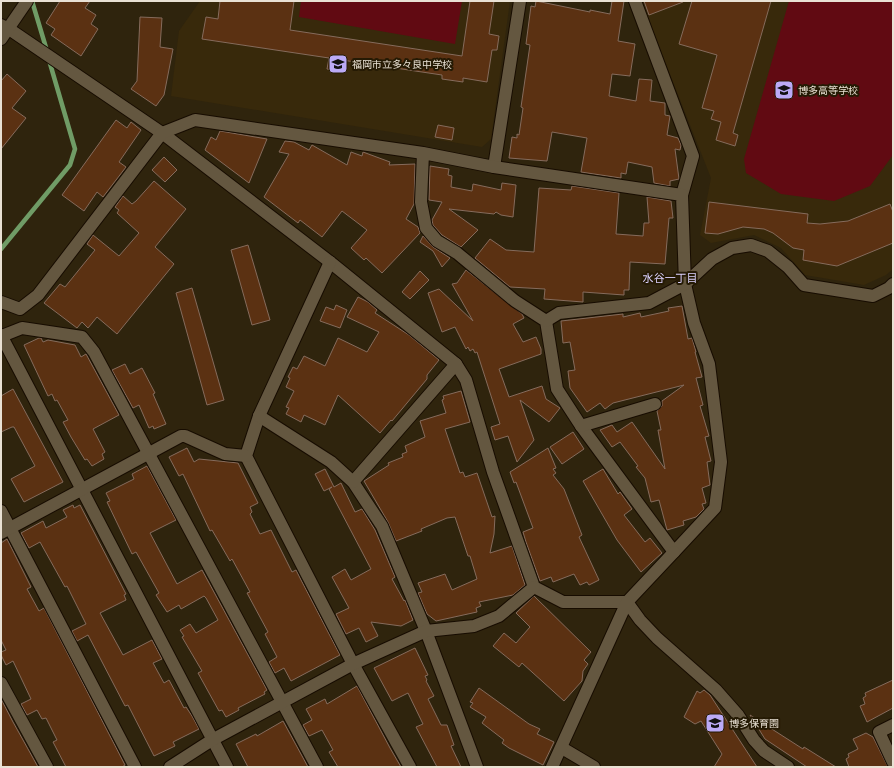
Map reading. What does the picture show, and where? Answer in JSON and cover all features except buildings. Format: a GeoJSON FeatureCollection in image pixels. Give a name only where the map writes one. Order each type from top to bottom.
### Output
{"type":"FeatureCollection","features":[{"type":"Feature","properties":{"kind":"street"},"geometry":{"type":"LineString","coordinates":[[1,39],[5,27],[27,1]]}},
{"type":"Feature","properties":{"kind":"street"},"geometry":{"type":"LineString","coordinates":[[494,167],[520,1]]}},
{"type":"Feature","properties":{"kind":"street"},"geometry":{"type":"LineString","coordinates":[[552,767],[562,748],[627,602],[715,508],[721,462],[709,364],[694,323],[685,284],[682,195],[693,156],[635,1]]}},
{"type":"Feature","properties":{"kind":"street"},"geometry":{"type":"LineString","coordinates":[[5,27],[162,134],[330,262],[456,364],[466,380],[493,472],[534,587],[563,602],[627,602]]}},
{"type":"Feature","properties":{"kind":"street"},"geometry":{"type":"LineString","coordinates":[[1,302],[20,309],[38,295],[162,134],[195,120],[423,153],[494,167],[682,195]]}},
{"type":"Feature","properties":{"kind":"street"},"geometry":{"type":"LineString","coordinates":[[423,153],[421,202],[426,228],[437,241],[457,253],[515,301],[546,321],[557,389],[581,426],[674,552]]}},
{"type":"Feature","properties":{"kind":"street"},"geometry":{"type":"LineString","coordinates":[[546,321],[559,313],[649,303],[685,284],[712,259],[732,248],[751,246],[768,250],[788,267],[804,284],[873,296],[889,288],[893,284]]}},
{"type":"Feature","properties":{"kind":"street"},"geometry":{"type":"LineString","coordinates":[[330,262],[259,416],[246,456],[353,664],[410,767]]}},
{"type":"Feature","properties":{"kind":"street"},"geometry":{"type":"LineString","coordinates":[[227,767],[1,336],[22,328],[82,337],[94,352],[317,767]]}},
{"type":"Feature","properties":{"kind":"street"},"geometry":{"type":"LineString","coordinates":[[353,482],[456,364]]}},
{"type":"Feature","properties":{"kind":"street"},"geometry":{"type":"LineString","coordinates":[[581,426],[656,404]]}},
{"type":"Feature","properties":{"kind":"street"},"geometry":{"type":"LineString","coordinates":[[259,416],[330,462],[353,482],[382,526],[426,631],[477,767]]}},
{"type":"Feature","properties":{"kind":"street"},"geometry":{"type":"LineString","coordinates":[[6,531],[181,436],[186,436],[226,454],[246,456]]}},
{"type":"Feature","properties":{"kind":"street"},"geometry":{"type":"LineString","coordinates":[[1,511],[6,531],[135,767]]}},
{"type":"Feature","properties":{"kind":"street"},"geometry":{"type":"LineString","coordinates":[[170,767],[212,740],[353,664],[426,631],[474,626],[499,616],[534,587]]}},
{"type":"Feature","properties":{"kind":"street"},"geometry":{"type":"LineString","coordinates":[[627,602],[640,620],[657,638],[716,690],[738,715],[754,740],[764,750],[788,767]]}},
{"type":"Feature","properties":{"kind":"street"},"geometry":{"type":"LineString","coordinates":[[1,683],[47,767]]}},
{"type":"Feature","properties":{"kind":"street"},"geometry":{"type":"LineString","coordinates":[[893,725],[879,732],[893,762]]}},
{"type":"Feature","properties":{"kind":"street"},"geometry":{"type":"LineString","coordinates":[[562,748],[594,767]]}},
{"type":"Feature","properties":{"kind":"shaded area","name":"福岡市立多々良中学校"},"geometry":{"type":"Polygon","coordinates":[[[200,1],[510,1],[491,139],[482,147],[171,96],[179,31],[200,1]]]}},
{"type":"Feature","properties":{"kind":"shaded area"},"geometry":{"type":"Polygon","coordinates":[[[301,1],[462,1],[455,44],[299,17],[301,1]]]}},
{"type":"Feature","properties":{"kind":"shaded area","name":"博多高等学校"},"geometry":{"type":"Polygon","coordinates":[[[641,1],[893,1],[893,269],[886,275],[864,285],[805,275],[781,248],[754,235],[711,243],[700,235],[711,178],[641,1]]]}},
{"type":"Feature","properties":{"kind":"shaded area"},"geometry":{"type":"Polygon","coordinates":[[[789,1],[893,1],[893,155],[870,186],[834,201],[781,194],[746,173],[744,159],[789,1]]]}},
{"type":"Feature","properties":{"kind":"waterway"},"geometry":{"type":"LineString","coordinates":[[32,1],[47,51]]}},
{"type":"Feature","properties":{"kind":"waterway"},"geometry":{"type":"LineString","coordinates":[[1,249],[70,165],[75,149],[49,60]]}},
{"type":"Feature","properties":{"kind":"place","name":"福岡市立多々良中学校"},"geometry":{"type":"Point","coordinates":[338,64]}},
{"type":"Feature","properties":{"kind":"place","name":"博多高等学校"},"geometry":{"type":"Point","coordinates":[784,90]}},
{"type":"Feature","properties":{"kind":"place","name":"博多保育園"},"geometry":{"type":"Point","coordinates":[715,723]}},
{"type":"Feature","properties":{"kind":"district","name":"水谷一丁目"},"geometry":{"type":"Point","coordinates":[670,278]}}]}
